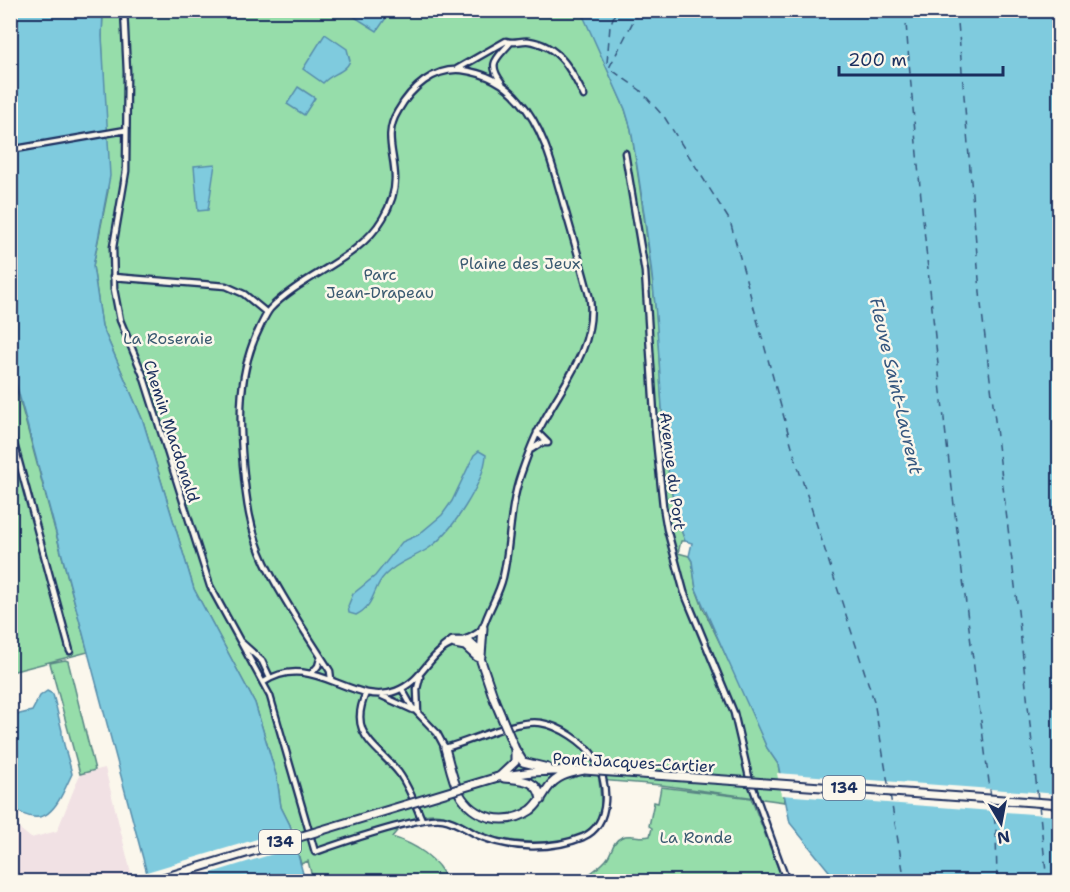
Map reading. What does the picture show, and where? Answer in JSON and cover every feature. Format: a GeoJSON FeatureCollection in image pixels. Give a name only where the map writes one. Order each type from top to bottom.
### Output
{"type":"FeatureCollection","features":[{"type":"Feature","properties":{"kind":"main road"},"geometry":{"type":"LineString","coordinates":[[480,661],[483,628]]}},
{"type":"Feature","properties":{"kind":"main road"},"geometry":{"type":"LineString","coordinates":[[467,640],[477,649],[494,699],[515,749],[523,762],[553,770]]}},
{"type":"Feature","properties":{"kind":"main road"},"geometry":{"type":"LineString","coordinates":[[455,644],[465,646],[480,661]]}},
{"type":"Feature","properties":{"kind":"main road"},"geometry":{"type":"LineString","coordinates":[[445,748],[458,791],[467,804],[488,817],[507,819],[526,813],[541,800],[547,788],[557,778],[584,770]]}},
{"type":"Feature","properties":{"kind":"main road"},"geometry":{"type":"LineString","coordinates":[[498,777],[514,762],[515,749]]}},
{"type":"Feature","properties":{"kind":"main road","name":"Pont Jacques-Cartier"},"geometry":{"type":"LineString","coordinates":[[150,882],[498,777],[553,770],[584,770],[1059,804]]}},
{"type":"Feature","properties":{"kind":"main road"},"geometry":{"type":"LineString","coordinates":[[498,777],[532,783],[539,789],[541,800]]}},
{"type":"Feature","properties":{"kind":"street","name":"Chemin Macdonald"},"geometry":{"type":"LineString","coordinates":[[124,10],[127,72],[126,180],[114,238],[114,277],[120,320],[143,375],[207,580],[237,638],[264,682],[278,721],[315,852],[422,820]]}},
{"type":"Feature","properties":{"kind":"street"},"geometry":{"type":"LineString","coordinates":[[331,679],[330,671],[265,564],[248,514],[240,429],[242,391],[251,348],[267,313],[292,291],[367,239],[380,223],[394,193],[394,172],[389,135],[397,112],[416,86],[434,75],[457,69],[506,41],[510,43],[531,41],[553,51],[568,65],[584,96]]}},
{"type":"Feature","properties":{"kind":"street"},"geometry":{"type":"LineString","coordinates":[[442,650],[475,636],[483,628],[502,581],[507,560],[513,503],[520,475],[537,432],[571,374],[589,332],[591,307],[547,153],[527,110],[496,75],[494,65],[500,52],[510,43]]}},
{"type":"Feature","properties":{"kind":"street"},"geometry":{"type":"LineString","coordinates":[[457,69],[481,74],[503,85]]}},
{"type":"Feature","properties":{"kind":"street"},"geometry":{"type":"LineString","coordinates":[[10,150],[126,130]]}},
{"type":"Feature","properties":{"kind":"street","name":"Avenue du Port"},"geometry":{"type":"LineString","coordinates":[[625,153],[645,272],[655,429],[667,529],[684,591],[732,706],[749,777],[787,882]]}},
{"type":"Feature","properties":{"kind":"street"},"geometry":{"type":"LineString","coordinates":[[114,277],[226,286],[244,294],[267,313]]}},
{"type":"Feature","properties":{"kind":"street"},"geometry":{"type":"LineString","coordinates":[[10,429],[70,651]]}},
{"type":"Feature","properties":{"kind":"street"},"geometry":{"type":"LineString","coordinates":[[530,450],[535,446],[548,443],[537,432]]}},
{"type":"Feature","properties":{"kind":"street","name":"Chemin Macdonald"},"geometry":{"type":"LineString","coordinates":[[237,638],[259,658],[270,678]]}},
{"type":"Feature","properties":{"kind":"street"},"geometry":{"type":"LineString","coordinates":[[381,695],[402,689],[412,683],[444,645],[452,640],[467,640]]}},
{"type":"Feature","properties":{"kind":"street"},"geometry":{"type":"LineString","coordinates":[[311,674],[318,666],[320,657]]}},
{"type":"Feature","properties":{"kind":"street"},"geometry":{"type":"LineString","coordinates":[[251,663],[259,658]]}},
{"type":"Feature","properties":{"kind":"street"},"geometry":{"type":"LineString","coordinates":[[264,682],[281,674],[311,674],[331,679],[366,693],[381,695],[418,713]]}},
{"type":"Feature","properties":{"kind":"street"},"geometry":{"type":"LineString","coordinates":[[418,713],[417,690],[420,675]]}},
{"type":"Feature","properties":{"kind":"street"},"geometry":{"type":"LineString","coordinates":[[366,693],[359,714],[362,733],[404,780],[422,820],[444,819],[498,842],[535,846],[585,836],[597,827],[603,817],[604,789],[598,764],[590,752],[556,728],[543,723],[525,723],[445,748],[437,733],[418,713],[402,689]]}},
{"type":"Feature","properties":{"kind":"shaded area"},"geometry":{"type":"Polygon","coordinates":[[[105,768],[133,881],[11,881],[11,822],[31,838],[57,831],[80,774],[105,768]]]}},
{"type":"Feature","properties":{"kind":"green space","name":"Parc Jean-Drapeau"},"geometry":{"type":"Polygon","coordinates":[[[103,11],[582,11],[625,109],[631,129],[655,299],[667,463],[677,517],[685,541],[681,541],[678,553],[689,556],[692,561],[696,589],[703,608],[767,748],[778,764],[785,802],[661,785],[599,780],[601,804],[599,817],[591,828],[579,835],[547,842],[514,841],[487,835],[442,815],[422,815],[410,820],[392,837],[425,853],[438,865],[447,881],[313,881],[308,861],[301,864],[290,825],[281,807],[277,779],[255,703],[194,589],[143,421],[102,326],[93,266],[108,191],[103,11]]]}},
{"type":"Feature","properties":{"kind":"green space"},"geometry":{"type":"Polygon","coordinates":[[[10,364],[88,652],[11,672],[10,672],[10,364]]]}},
{"type":"Feature","properties":{"kind":"green space"},"geometry":{"type":"Polygon","coordinates":[[[68,661],[95,770],[80,774],[50,663],[68,661]]]}},
{"type":"Feature","properties":{"kind":"green space","name":"La Ronde"},"geometry":{"type":"Polygon","coordinates":[[[661,787],[751,798],[783,881],[580,881],[606,860],[618,839],[629,836],[650,836],[652,828],[649,826],[654,802],[658,803],[661,787]]]}},
{"type":"Feature","properties":{"kind":"water"},"geometry":{"type":"Polygon","coordinates":[[[10,11],[103,11],[102,36],[110,176],[93,266],[102,326],[143,421],[194,589],[255,703],[277,778],[281,807],[290,825],[305,881],[149,881],[11,364],[10,11]]]}},
{"type":"Feature","properties":{"kind":"water"},"geometry":{"type":"Polygon","coordinates":[[[345,11],[381,11],[388,15],[377,31],[345,11]]]}},
{"type":"Feature","properties":{"kind":"water","name":"Fleuve Saint-Laurent"},"geometry":{"type":"Polygon","coordinates":[[[581,11],[1059,11],[1059,881],[837,881],[790,823],[778,764],[767,748],[696,589],[692,561],[689,556],[692,543],[685,541],[677,517],[667,464],[652,278],[631,129],[625,109],[581,11]]]}},
{"type":"Feature","properties":{"kind":"water"},"geometry":{"type":"Polygon","coordinates":[[[325,34],[347,49],[350,61],[345,68],[323,83],[303,69],[325,34]]]}},
{"type":"Feature","properties":{"kind":"water"},"geometry":{"type":"Polygon","coordinates":[[[298,87],[315,98],[304,115],[287,104],[298,87]]]}},
{"type":"Feature","properties":{"kind":"water"},"geometry":{"type":"Polygon","coordinates":[[[215,164],[208,210],[198,211],[194,166],[215,164]]]}},
{"type":"Feature","properties":{"kind":"water"},"geometry":{"type":"Polygon","coordinates":[[[479,451],[486,455],[484,466],[473,493],[457,519],[429,548],[400,563],[390,571],[381,580],[371,601],[362,611],[356,615],[349,613],[348,606],[353,594],[375,576],[402,542],[418,535],[442,515],[452,501],[474,455],[479,451]]]}},
{"type":"Feature","properties":{"kind":"water"},"geometry":{"type":"Polygon","coordinates":[[[47,691],[53,694],[72,774],[62,795],[50,812],[34,817],[24,815],[11,807],[11,716],[32,711],[40,696],[47,691]]]}},
{"type":"Feature","properties":{"kind":"pier"},"geometry":{"type":"Polygon","coordinates":[[[777,773],[1059,794],[1059,816],[781,795],[777,773]]]}},
{"type":"Feature","properties":{"kind":"pier"},"geometry":{"type":"Polygon","coordinates":[[[294,828],[299,846],[182,882],[146,882],[143,873],[294,828]]]}},
{"type":"Feature","properties":{"kind":"ferry route"},"geometry":{"type":"LineString","coordinates":[[607,63],[610,26],[616,10]]}},
{"type":"Feature","properties":{"kind":"ferry route"},"geometry":{"type":"LineString","coordinates":[[639,10],[609,68],[640,90],[665,118],[730,221],[796,461],[874,701],[889,789]]}},
{"type":"Feature","properties":{"kind":"ferry route"},"geometry":{"type":"LineString","coordinates":[[905,10],[942,404],[991,797]]}},
{"type":"Feature","properties":{"kind":"ferry route"},"geometry":{"type":"LineString","coordinates":[[957,10],[981,304],[1038,800]]}},
{"type":"Feature","properties":{"kind":"ferry route"},"geometry":{"type":"LineString","coordinates":[[890,794],[905,882]]}},
{"type":"Feature","properties":{"kind":"ferry route"},"geometry":{"type":"LineString","coordinates":[[992,802],[996,830],[997,882]]}},
{"type":"Feature","properties":{"kind":"ferry route"},"geometry":{"type":"LineString","coordinates":[[1039,805],[1047,882]]}},
{"type":"Feature","properties":{"kind":"park label","name":"Plaine des Jeux"},"geometry":{"type":"Point","coordinates":[520,263]}},
{"type":"Feature","properties":{"kind":"park label","name":"La Roseraie"},"geometry":{"type":"Point","coordinates":[168,338]}}]}
